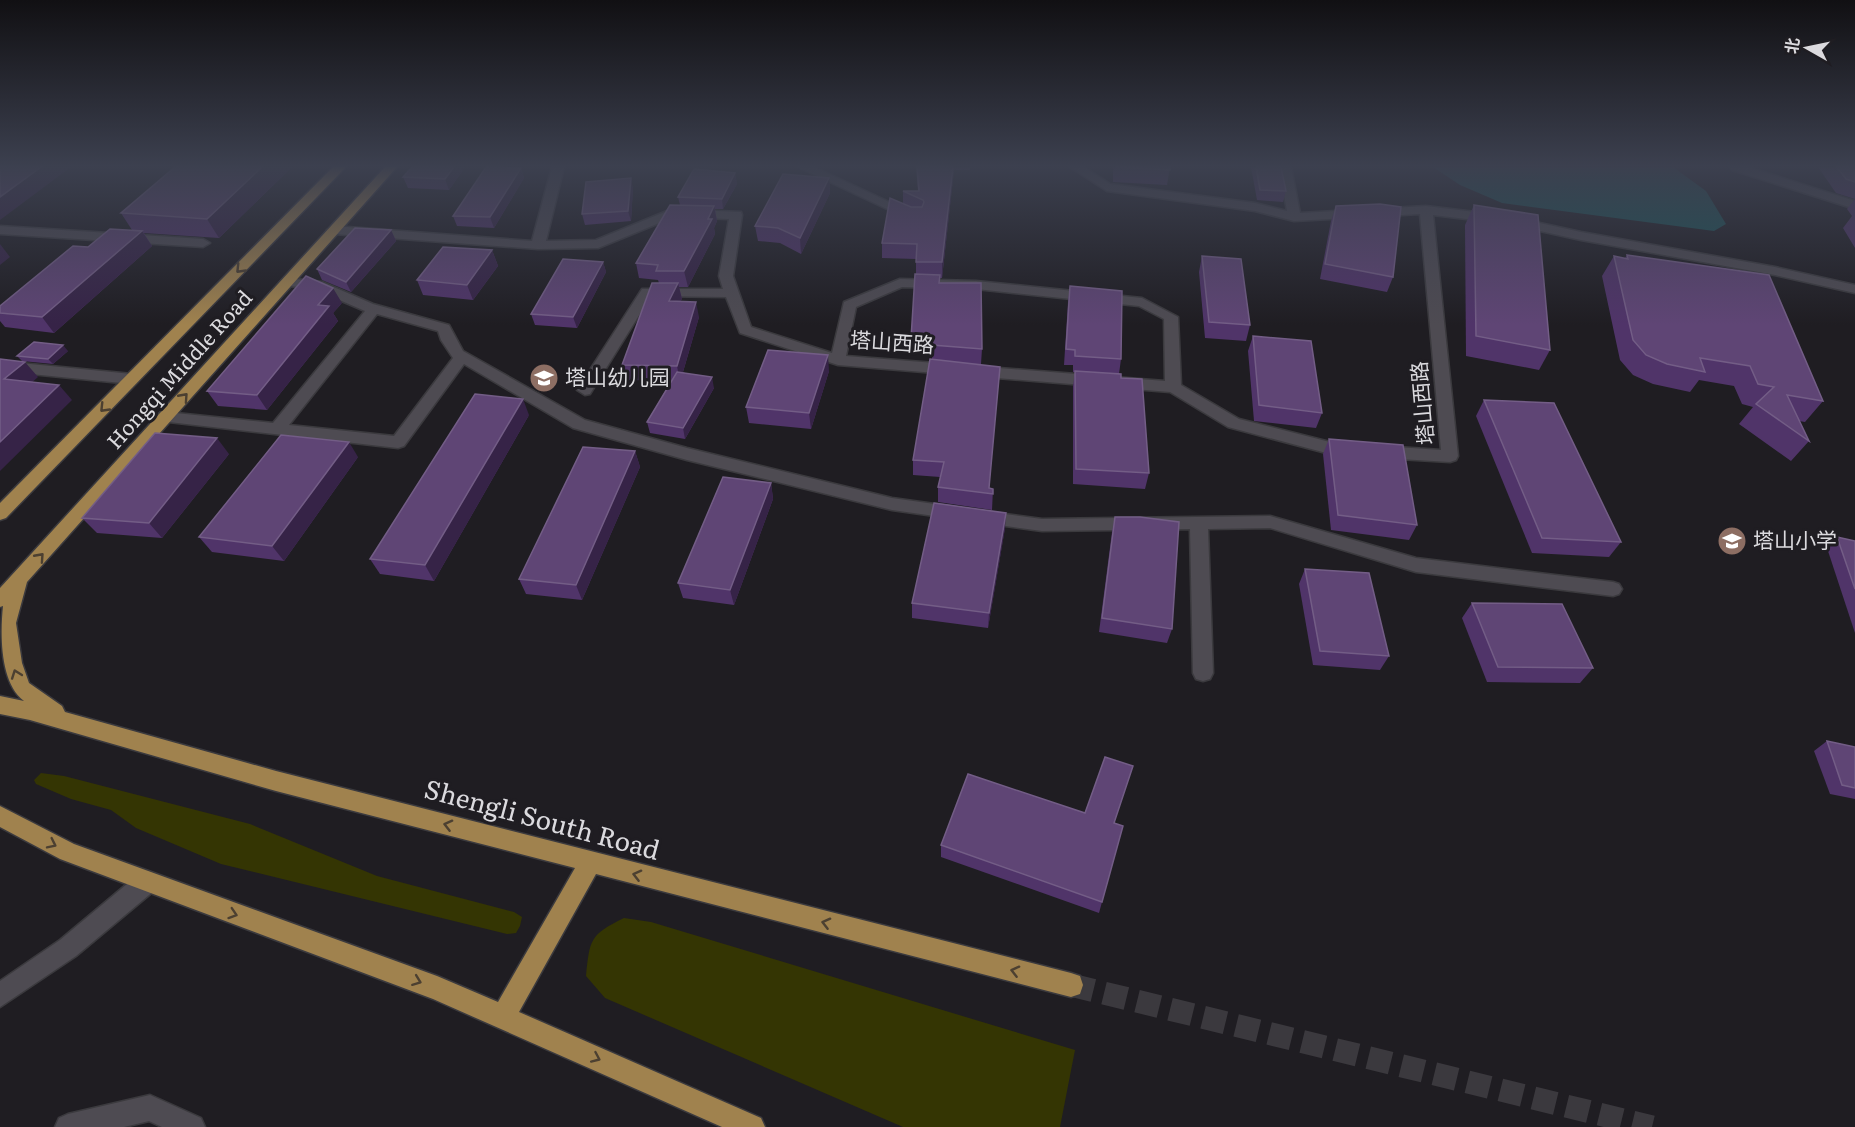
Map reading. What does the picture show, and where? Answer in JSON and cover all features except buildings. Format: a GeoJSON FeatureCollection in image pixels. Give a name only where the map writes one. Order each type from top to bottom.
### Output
{"type":"FeatureCollection","features":[{"type":"Feature","properties":{"kind":"main road","name":"Hongqi Middle Road"},"geometry":{"type":"LineString","coordinates":[[0,514],[289,220]]}},
{"type":"Feature","properties":{"kind":"main road","name":"Hongqi Middle Road"},"geometry":{"type":"LineString","coordinates":[[0,600],[343,220]]}},
{"type":"Feature","properties":{"kind":"main road"},"geometry":{"type":"LineString","coordinates":[[22,576],[7,623],[12,663],[18,680],[21,688],[75,724]]}},
{"type":"Feature","properties":{"kind":"main road","name":"Shengli South Road"},"geometry":{"type":"LineString","coordinates":[[0,705],[276,781],[1071,985]]}},
{"type":"Feature","properties":{"kind":"main road"},"geometry":{"type":"LineString","coordinates":[[0,816],[68,852],[437,988],[752,1127]]}},
{"type":"Feature","properties":{"kind":"main road"},"geometry":{"type":"LineString","coordinates":[[0,828],[26,831]]}},
{"type":"Feature","properties":{"kind":"main road"},"geometry":{"type":"LineString","coordinates":[[503,1017],[590,863]]}},
{"type":"Feature","properties":{"kind":"street"},"geometry":{"type":"LineString","coordinates":[[538,245],[545,220]]}},
{"type":"Feature","properties":{"kind":"street","name":"塔山西路"},"geometry":{"type":"LineString","coordinates":[[334,230],[538,245],[598,244],[656,220]]}},
{"type":"Feature","properties":{"kind":"street","name":"塔山西路"},"geometry":{"type":"LineString","coordinates":[[735,220],[726,276],[745,330],[838,360],[1173,387],[1234,423],[1319,445],[1450,456],[1427,220]]}},
{"type":"Feature","properties":{"kind":"street"},"geometry":{"type":"LineString","coordinates":[[1505,220],[1581,236],[1775,271],[1855,289]]}},
{"type":"Feature","properties":{"kind":"street"},"geometry":{"type":"LineString","coordinates":[[0,230],[203,243]]}},
{"type":"Feature","properties":{"kind":"street"},"geometry":{"type":"LineString","coordinates":[[287,282],[317,285],[374,309],[444,328],[448,340],[462,356],[579,424],[687,454],[892,504],[1042,525],[1270,522],[1416,565],[1613,589]]}},
{"type":"Feature","properties":{"kind":"street"},"geometry":{"type":"LineString","coordinates":[[838,360],[849,305],[900,283],[976,285],[1142,302],[1152,307],[1171,317],[1173,387]]}},
{"type":"Feature","properties":{"kind":"street"},"geometry":{"type":"LineString","coordinates":[[585,390],[647,292],[732,293]]}},
{"type":"Feature","properties":{"kind":"street"},"geometry":{"type":"LineString","coordinates":[[277,429],[374,309]]}},
{"type":"Feature","properties":{"kind":"street"},"geometry":{"type":"LineString","coordinates":[[166,417],[398,442],[462,356]]}},
{"type":"Feature","properties":{"kind":"street"},"geometry":{"type":"LineString","coordinates":[[0,366],[132,380]]}},
{"type":"Feature","properties":{"kind":"street"},"geometry":{"type":"LineString","coordinates":[[1199,523],[1203,673]]}},
{"type":"Feature","properties":{"kind":"street"},"geometry":{"type":"LineString","coordinates":[[0,995],[68,948],[147,882]]}},
{"type":"Feature","properties":{"kind":"street"},"geometry":{"type":"LineString","coordinates":[[68,1127],[150,1108],[192,1127]]}},
{"type":"Feature","properties":{"kind":"shaded area"},"geometry":{"type":"Polygon","coordinates":[[[41,773],[64,776],[250,824],[377,876],[514,912],[522,917],[520,926],[516,933],[507,934],[221,864],[136,828],[111,810],[71,799],[36,784],[34,780],[41,773]]]}},
{"type":"Feature","properties":{"kind":"shaded area"},"geometry":{"type":"Polygon","coordinates":[[[624,918],[651,922],[1075,1050],[1060,1127],[903,1127],[605,998],[586,976],[589,954],[593,940],[598,934],[624,918]]]}},
{"type":"Feature","properties":{"kind":"water"},"geometry":{"type":"Polygon","coordinates":[[[1628,220],[1723,220],[1726,224],[1714,231],[1628,220]]]}},
{"type":"Feature","properties":{"kind":"tunnel"},"geometry":{"type":"LineString","coordinates":[[1071,985],[1652,1127]]}},
{"type":"Feature","properties":{"kind":"place","name":"塔山幼儿园"},"geometry":{"type":"Point","coordinates":[544,378]}},
{"type":"Feature","properties":{"kind":"place","name":"塔山小学"},"geometry":{"type":"Point","coordinates":[1732,541]}}]}
